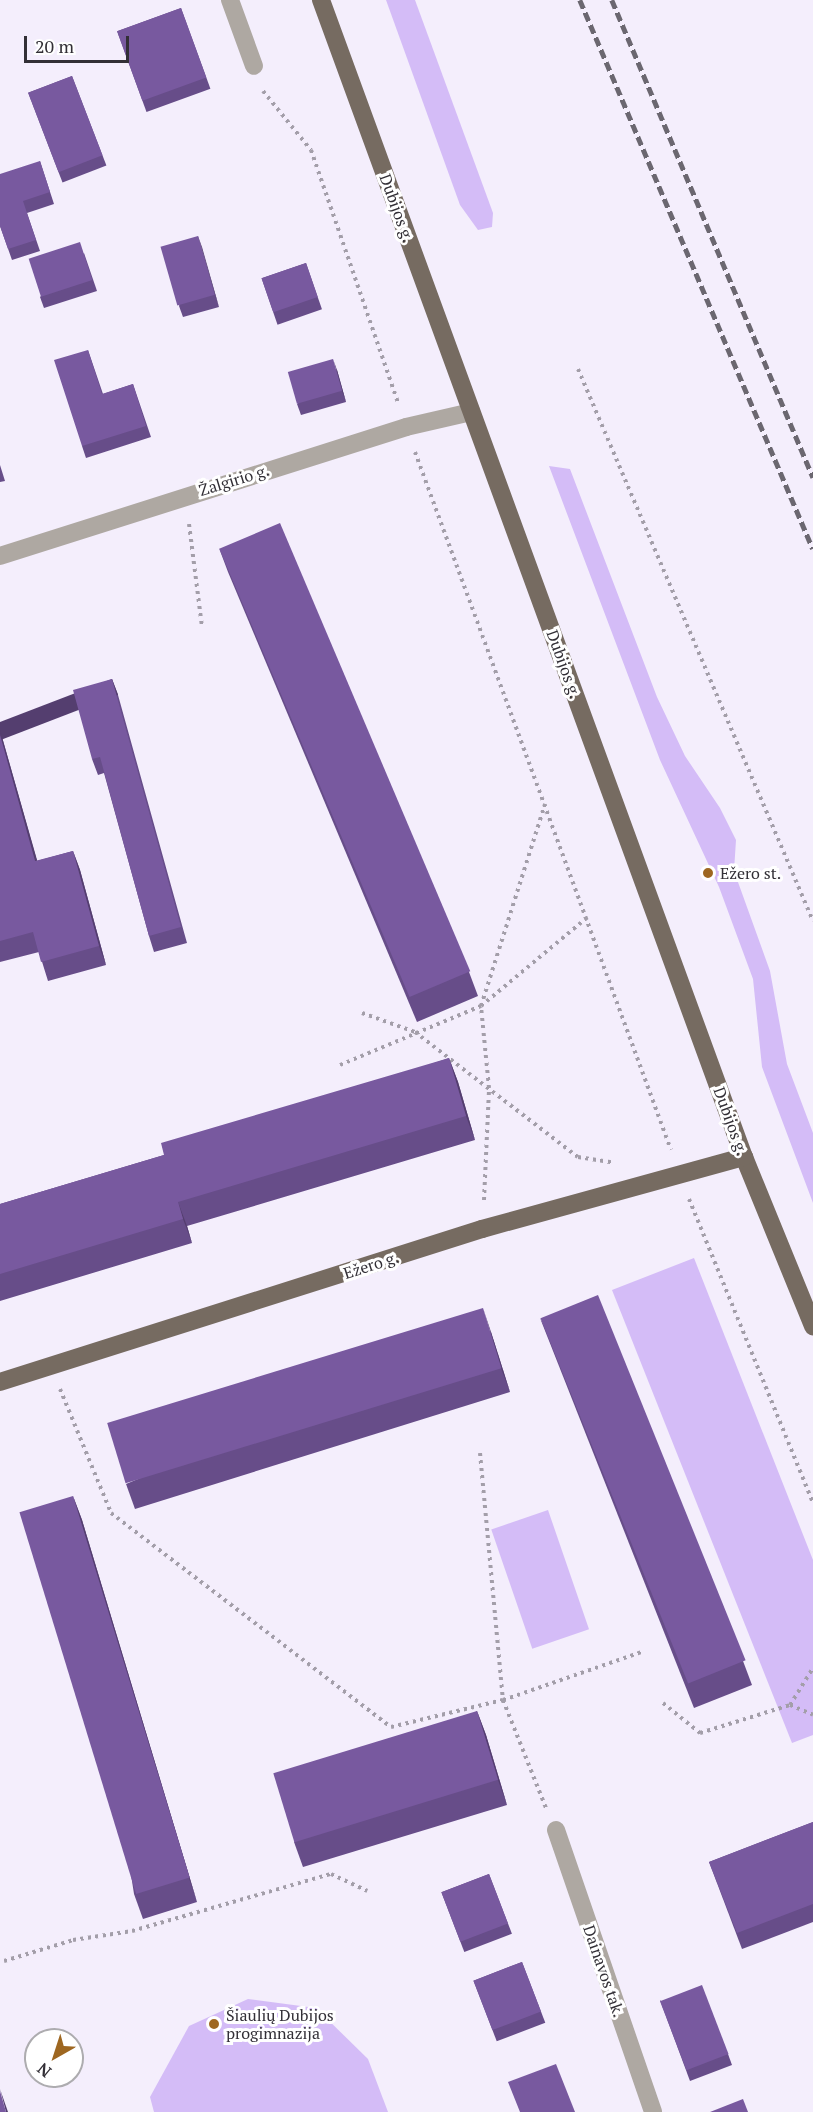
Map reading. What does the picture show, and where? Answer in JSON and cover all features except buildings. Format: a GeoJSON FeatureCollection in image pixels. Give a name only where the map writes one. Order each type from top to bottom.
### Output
{"type":"FeatureCollection","features":[{"type":"Feature","properties":{"kind":"main road","name":"Dubijos g."},"geometry":{"type":"LineString","coordinates":[[321,0],[744,1157],[813,1326]]}},
{"type":"Feature","properties":{"kind":"main road","name":"Ežero g."},"geometry":{"type":"LineString","coordinates":[[0,1382],[482,1229],[744,1157]]}},
{"type":"Feature","properties":{"kind":"street"},"geometry":{"type":"LineString","coordinates":[[230,0],[254,66]]}},
{"type":"Feature","properties":{"kind":"street","name":"Žalgirio g."},"geometry":{"type":"LineString","coordinates":[[0,556],[185,495],[406,427],[471,412]]}},
{"type":"Feature","properties":{"kind":"street","name":"Dainavos tak."},"geometry":{"type":"LineString","coordinates":[[555,1830],[653,2112]]}},
{"type":"Feature","properties":{"kind":"path"},"geometry":{"type":"LineString","coordinates":[[254,66],[255,82],[311,150],[406,427],[588,917],[678,1174],[813,1503]]}},
{"type":"Feature","properties":{"kind":"path"},"geometry":{"type":"LineString","coordinates":[[578,369],[813,921]]}},
{"type":"Feature","properties":{"kind":"path"},"geometry":{"type":"LineString","coordinates":[[185,495],[202,627]]}},
{"type":"Feature","properties":{"kind":"path"},"geometry":{"type":"LineString","coordinates":[[482,1229],[489,1088],[481,1006],[545,804]]}},
{"type":"Feature","properties":{"kind":"path"},"geometry":{"type":"LineString","coordinates":[[340,1065],[481,1006],[588,917]]}},
{"type":"Feature","properties":{"kind":"path"},"geometry":{"type":"LineString","coordinates":[[362,1013],[415,1032],[578,1157],[623,1164]]}},
{"type":"Feature","properties":{"kind":"path"},"geometry":{"type":"LineString","coordinates":[[51,1366],[111,1513],[391,1727],[503,1700],[642,1652]]}},
{"type":"Feature","properties":{"kind":"path"},"geometry":{"type":"LineString","coordinates":[[480,1453],[503,1700],[555,1830]]}},
{"type":"Feature","properties":{"kind":"path"},"geometry":{"type":"LineString","coordinates":[[790,1705],[813,1668]]}},
{"type":"Feature","properties":{"kind":"path"},"geometry":{"type":"LineString","coordinates":[[663,1703],[700,1733],[790,1705],[813,1715]]}},
{"type":"Feature","properties":{"kind":"path"},"geometry":{"type":"LineString","coordinates":[[4,1961],[73,1940],[132,1931],[331,1874],[367,1891]]}},
{"type":"Feature","properties":{"kind":"shaded area"},"geometry":{"type":"Polygon","coordinates":[[[386,0],[415,0],[493,213],[492,227],[478,230],[460,205],[386,0]]]}},
{"type":"Feature","properties":{"kind":"shaded area"},"geometry":{"type":"Polygon","coordinates":[[[549,466],[570,469],[657,697],[685,756],[720,808],[736,840],[734,871],[770,971],[787,1064],[813,1133],[813,1203],[762,1067],[753,979],[719,887],[660,760],[549,466]]]}},
{"type":"Feature","properties":{"kind":"shaded area"},"geometry":{"type":"Polygon","coordinates":[[[694,1258],[813,1560],[813,1735],[792,1743],[612,1290],[694,1258]]]}},
{"type":"Feature","properties":{"kind":"shaded area"},"geometry":{"type":"Polygon","coordinates":[[[548,1510],[589,1629],[532,1649],[491,1530],[548,1510]]]}},
{"type":"Feature","properties":{"kind":"shaded area"},"geometry":{"type":"Polygon","coordinates":[[[248,1999],[316,2008],[368,2059],[388,2112],[154,2112],[150,2097],[189,2026],[248,1999]]]}},
{"type":"Feature","properties":{"kind":"railway"},"geometry":{"type":"LineString","coordinates":[[580,0],[813,549]]}},
{"type":"Feature","properties":{"kind":"railway"},"geometry":{"type":"LineString","coordinates":[[612,0],[813,477]]}},
{"type":"Feature","properties":{"kind":"place","name":"Ežero st."},"geometry":{"type":"Point","coordinates":[708,873]}},
{"type":"Feature","properties":{"kind":"place","name":"Šiaulių Dubijos progimnazija"},"geometry":{"type":"Point","coordinates":[214,2024]}}]}
